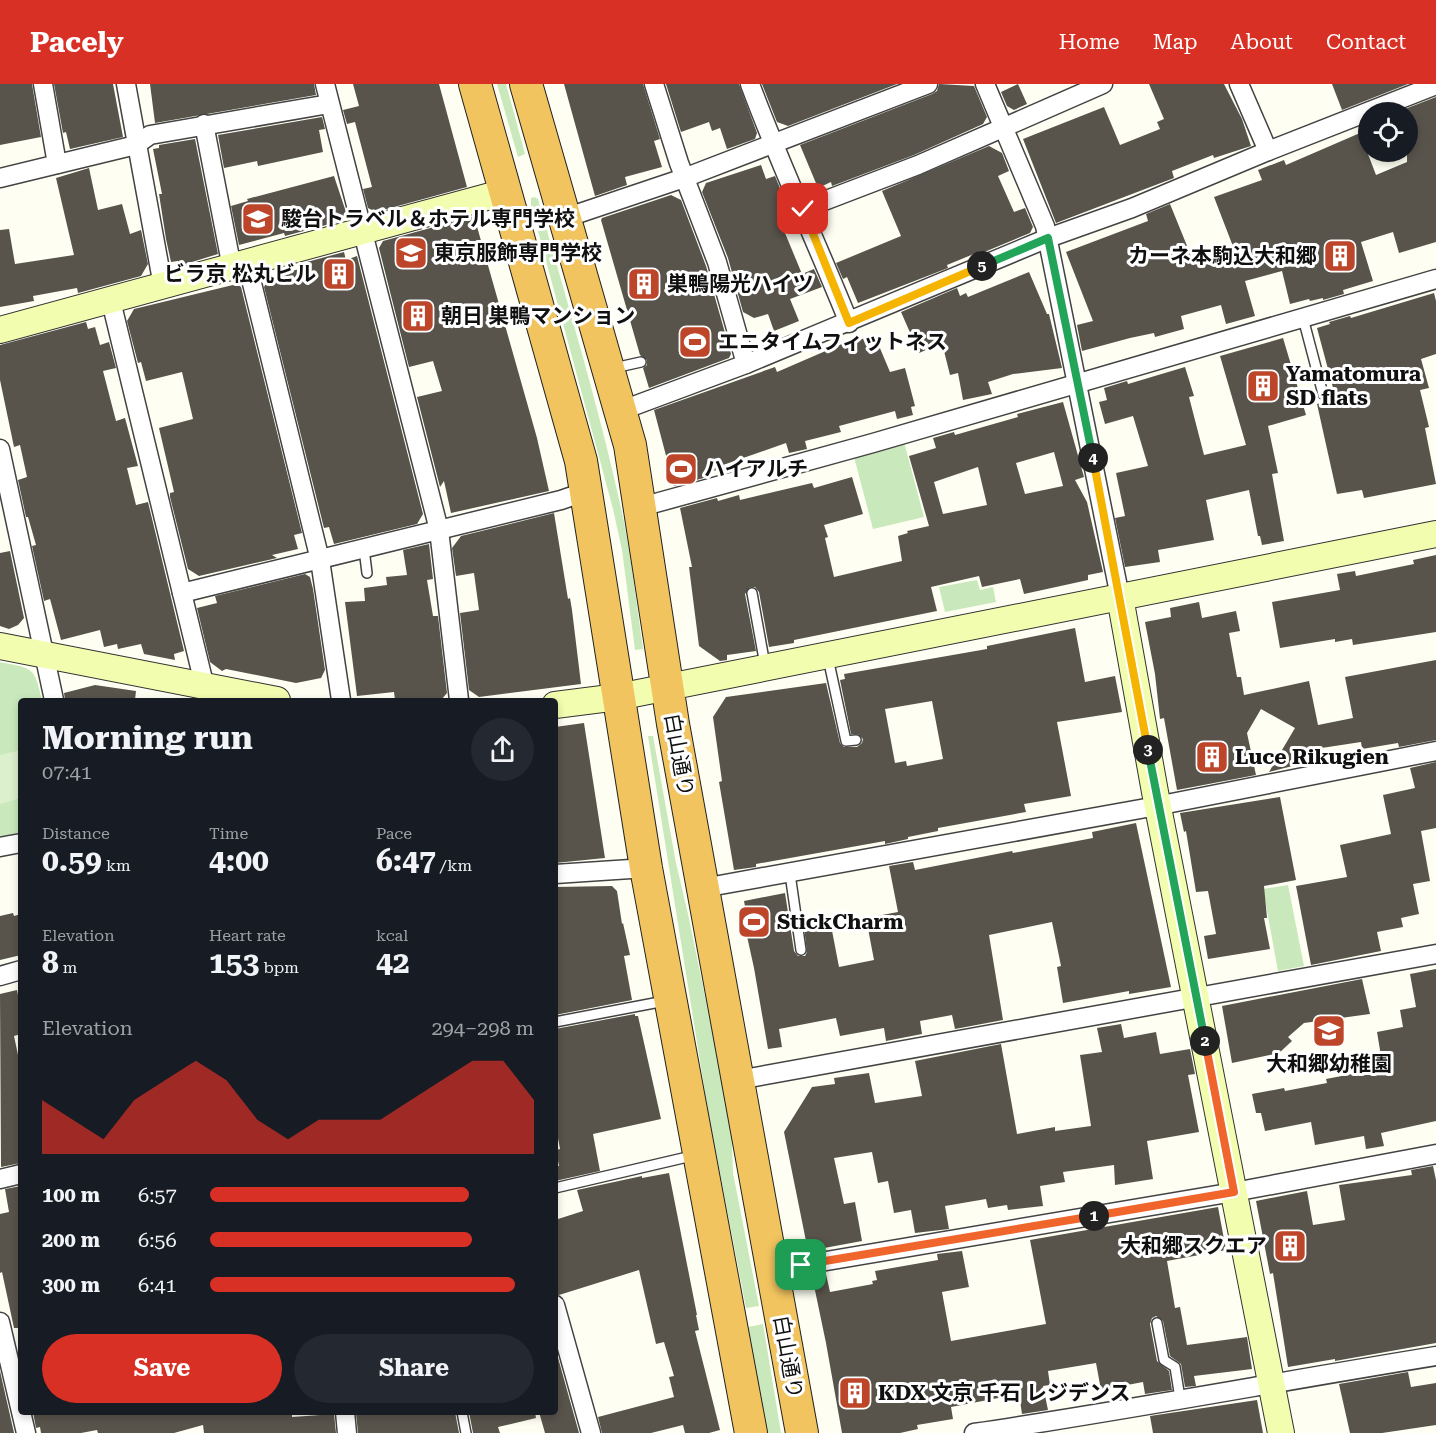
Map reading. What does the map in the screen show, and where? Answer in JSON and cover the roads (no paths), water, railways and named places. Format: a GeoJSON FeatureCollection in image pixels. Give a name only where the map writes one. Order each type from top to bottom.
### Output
{"type":"FeatureCollection","features":[{"type":"Feature","properties":{"kind":"highway"},"geometry":{"type":"LineString","coordinates":[[475,84],[581,461],[646,868],[751,1433]]}},
{"type":"Feature","properties":{"kind":"highway","name":"白山通り"},"geometry":{"type":"LineString","coordinates":[[526,84],[630,445],[667,687],[802,1433]]}},
{"type":"Feature","properties":{"kind":"street"},"geometry":{"type":"LineString","coordinates":[[43,84],[57,164]]}},
{"type":"Feature","properties":{"kind":"street"},"geometry":{"type":"LineString","coordinates":[[126,84],[163,286]]}},
{"type":"Feature","properties":{"kind":"street"},"geometry":{"type":"LineString","coordinates":[[325,84],[439,530],[459,698]]}},
{"type":"Feature","properties":{"kind":"street"},"geometry":{"type":"LineString","coordinates":[[654,84],[684,178],[717,262],[746,364]]}},
{"type":"Feature","properties":{"kind":"street"},"geometry":{"type":"LineString","coordinates":[[750,84],[849,323]]}},
{"type":"Feature","properties":{"kind":"street"},"geometry":{"type":"LineString","coordinates":[[565,218],[684,178],[928,84]]}},
{"type":"Feature","properties":{"kind":"street"},"geometry":{"type":"LineString","coordinates":[[985,84],[1048,238],[1120,597],[1158,805],[1281,1433]]}},
{"type":"Feature","properties":{"kind":"street"},"geometry":{"type":"LineString","coordinates":[[803,209],[918,165],[1103,84]]}},
{"type":"Feature","properties":{"kind":"street"},"geometry":{"type":"LineString","coordinates":[[1239,84],[1268,151]]}},
{"type":"Feature","properties":{"kind":"street"},"geometry":{"type":"LineString","coordinates":[[620,411],[684,383],[746,364],[849,323],[1048,238],[1132,208],[1268,151],[1436,85]]}},
{"type":"Feature","properties":{"kind":"street"},"geometry":{"type":"LineString","coordinates":[[0,178],[136,145],[150,135],[329,104]]}},
{"type":"Feature","properties":{"kind":"street"},"geometry":{"type":"LineString","coordinates":[[204,124],[320,560],[341,698]]}},
{"type":"Feature","properties":{"kind":"street"},"geometry":{"type":"LineString","coordinates":[[0,330],[505,192]]}},
{"type":"Feature","properties":{"kind":"street"},"geometry":{"type":"LineString","coordinates":[[641,507],[851,450],[1436,279]]}},
{"type":"Feature","properties":{"kind":"street"},"geometry":{"type":"LineString","coordinates":[[111,300],[207,694]]}},
{"type":"Feature","properties":{"kind":"street"},"geometry":{"type":"LineString","coordinates":[[0,449],[54,698]]}},
{"type":"Feature","properties":{"kind":"street"},"geometry":{"type":"LineString","coordinates":[[182,593],[587,491]]}},
{"type":"Feature","properties":{"kind":"street"},"geometry":{"type":"LineString","coordinates":[[558,705],[618,697],[1436,534]]}},
{"type":"Feature","properties":{"kind":"street"},"geometry":{"type":"LineString","coordinates":[[0,646],[207,694],[251,698]]}},
{"type":"Feature","properties":{"kind":"street"},"geometry":{"type":"LineString","coordinates":[[703,888],[790,874],[1436,751]]}},
{"type":"Feature","properties":{"kind":"street"},"geometry":{"type":"LineString","coordinates":[[0,848],[18,844]]}},
{"type":"Feature","properties":{"kind":"street"},"geometry":{"type":"LineString","coordinates":[[558,874],[646,868]]}},
{"type":"Feature","properties":{"kind":"street"},"geometry":{"type":"LineString","coordinates":[[738,1080],[1436,954]]}},
{"type":"Feature","properties":{"kind":"street"},"geometry":{"type":"LineString","coordinates":[[0,976],[18,971]]}},
{"type":"Feature","properties":{"kind":"street"},"geometry":{"type":"LineString","coordinates":[[773,1269],[1234,1192],[1436,1154]]}},
{"type":"Feature","properties":{"kind":"street"},"geometry":{"type":"LineString","coordinates":[[0,1179],[18,1175]]}},
{"type":"Feature","properties":{"kind":"street"},"geometry":{"type":"LineString","coordinates":[[558,1316],[591,1433]]}},
{"type":"Feature","properties":{"kind":"street"},"geometry":{"type":"LineString","coordinates":[[0,1322],[18,1405]]}},
{"type":"Feature","properties":{"kind":"street"},"geometry":{"type":"LineString","coordinates":[[974,1433],[1104,1414],[1180,1398],[1436,1356]]}},
{"type":"Feature","properties":{"kind":"street"},"geometry":{"type":"LineString","coordinates":[[21,1415],[26,1433]]}},
{"type":"Feature","properties":{"kind":"street"},"geometry":{"type":"LineString","coordinates":[[345,1415],[347,1433]]}},
{"type":"Feature","properties":{"kind":"lane"},"geometry":{"type":"LineString","coordinates":[[1303,318],[1323,394]]}},
{"type":"Feature","properties":{"kind":"lane"},"geometry":{"type":"LineString","coordinates":[[608,369],[641,362]]}},
{"type":"Feature","properties":{"kind":"lane"},"geometry":{"type":"LineString","coordinates":[[364,549],[367,573]]}},
{"type":"Feature","properties":{"kind":"lane"},"geometry":{"type":"LineString","coordinates":[[752,592],[766,667]]}},
{"type":"Feature","properties":{"kind":"lane"},"geometry":{"type":"LineString","coordinates":[[828,655],[846,741],[856,740]]}},
{"type":"Feature","properties":{"kind":"lane"},"geometry":{"type":"LineString","coordinates":[[790,874],[801,950]]}},
{"type":"Feature","properties":{"kind":"lane"},"geometry":{"type":"LineString","coordinates":[[558,1021],[671,1000]]}},
{"type":"Feature","properties":{"kind":"lane"},"geometry":{"type":"LineString","coordinates":[[558,1187],[699,1154]]}},
{"type":"Feature","properties":{"kind":"lane"},"geometry":{"type":"LineString","coordinates":[[1157,1323],[1164,1360],[1175,1367],[1180,1398]]}},
{"type":"Feature","properties":{"kind":"lane"},"geometry":{"type":"LineString","coordinates":[[463,1415],[466,1433]]}},
{"type":"Feature","properties":{"kind":"place","name":"駿台トラベル＆ホテル専門学校"},"geometry":{"type":"Point","coordinates":[258,219]}},
{"type":"Feature","properties":{"kind":"place","name":"東京服飾専門学校"},"geometry":{"type":"Point","coordinates":[411,253]}},
{"type":"Feature","properties":{"kind":"place","name":"カーネ本駒込大和郷"},"geometry":{"type":"Point","coordinates":[1340,256]}},
{"type":"Feature","properties":{"kind":"place","name":"ビラ京 松丸ビル"},"geometry":{"type":"Point","coordinates":[339,274]}},
{"type":"Feature","properties":{"kind":"place","name":"巣鴨陽光ハイツ"},"geometry":{"type":"Point","coordinates":[644,284]}},
{"type":"Feature","properties":{"kind":"place","name":"朝日 巣鴨マンション"},"geometry":{"type":"Point","coordinates":[418,316]}},
{"type":"Feature","properties":{"kind":"place","name":"エニタイムフィットネス"},"geometry":{"type":"Point","coordinates":[695,342]}},
{"type":"Feature","properties":{"kind":"place","name":"Yamatomura SD flats"},"geometry":{"type":"Point","coordinates":[1263,386]}},
{"type":"Feature","properties":{"kind":"place","name":"ハイアルチ"},"geometry":{"type":"Point","coordinates":[681,469]}},
{"type":"Feature","properties":{"kind":"place","name":"Luce Rikugien"},"geometry":{"type":"Point","coordinates":[1212,757]}},
{"type":"Feature","properties":{"kind":"place","name":"StickCharm"},"geometry":{"type":"Point","coordinates":[754,922]}},
{"type":"Feature","properties":{"kind":"place","name":"大和郷幼稚園"},"geometry":{"type":"Point","coordinates":[1329,1031]}},
{"type":"Feature","properties":{"kind":"place","name":"大和郷スクエア"},"geometry":{"type":"Point","coordinates":[1290,1246]}},
{"type":"Feature","properties":{"kind":"place","name":"KDX 文京 千石 レジデンス"},"geometry":{"type":"Point","coordinates":[855,1393]}}]}
